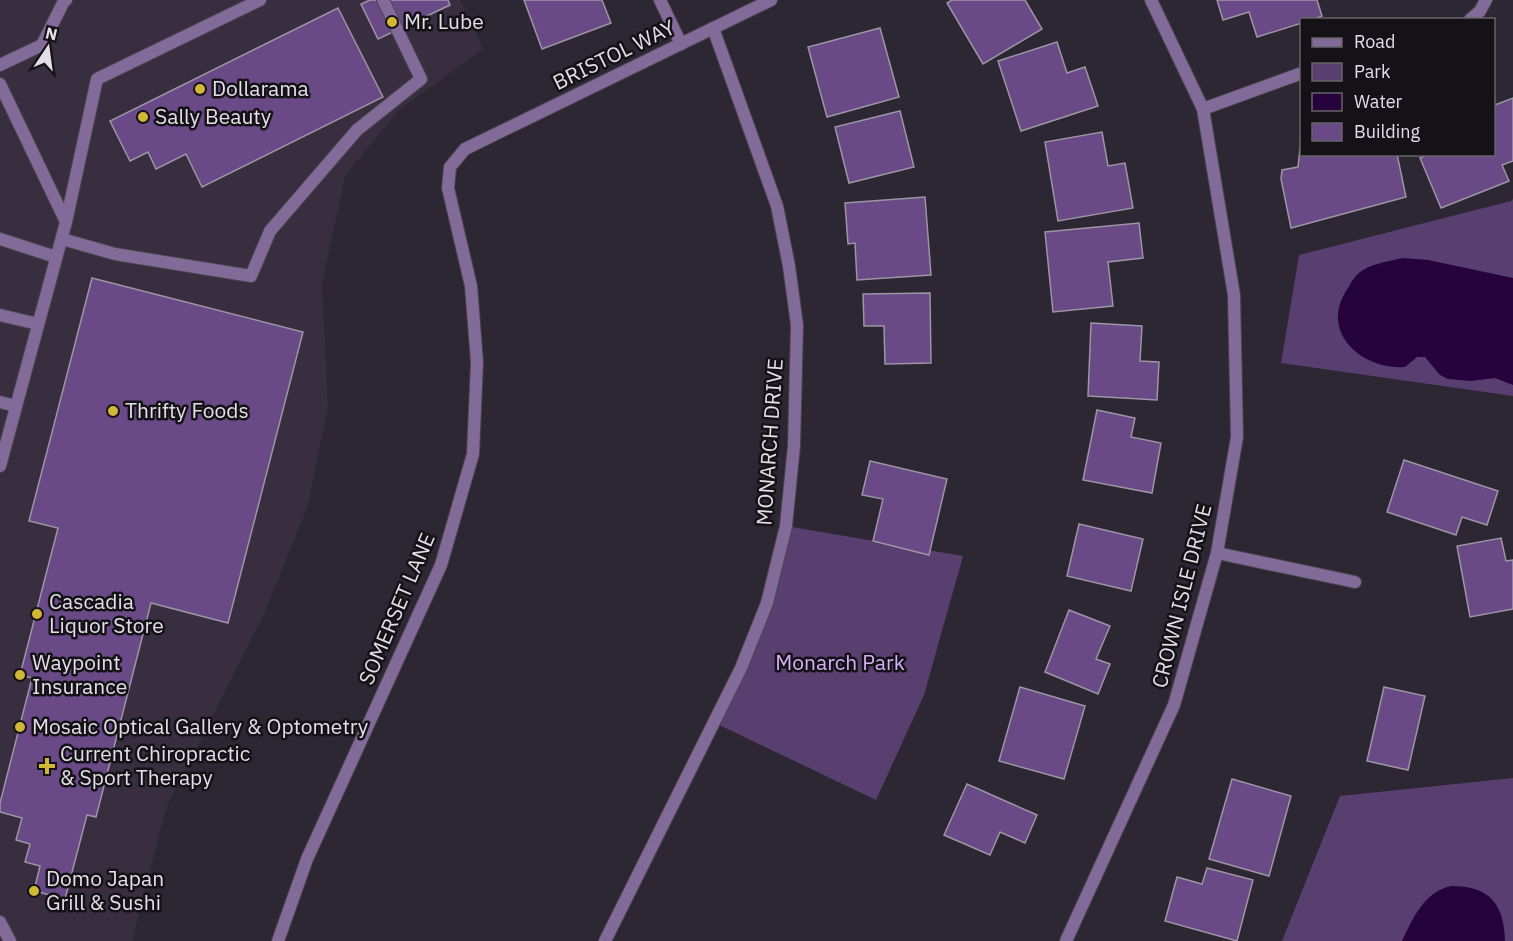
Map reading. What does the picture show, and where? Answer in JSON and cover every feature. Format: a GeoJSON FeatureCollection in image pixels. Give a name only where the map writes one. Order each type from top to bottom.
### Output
{"type":"FeatureCollection","features":[{"type":"Feature","properties":{"kind":"street"},"geometry":{"type":"LineString","coordinates":[[0,65],[42,45],[66,0]]}},
{"type":"Feature","properties":{"kind":"street"},"geometry":{"type":"LineString","coordinates":[[0,466],[62,239],[97,79],[238,5],[260,0]]}},
{"type":"Feature","properties":{"kind":"street"},"geometry":{"type":"LineString","coordinates":[[62,239],[115,254],[251,276],[270,231],[349,138],[421,79],[383,0]]}},
{"type":"Feature","properties":{"kind":"street"},"geometry":{"type":"LineString","coordinates":[[660,0],[681,44]]}},
{"type":"Feature","properties":{"kind":"street","name":"BRISTOL WAY"},"geometry":{"type":"LineString","coordinates":[[539,114],[771,0]]}},
{"type":"Feature","properties":{"kind":"street","name":"CROWN ISLE DRIVE"},"geometry":{"type":"LineString","coordinates":[[1066,941],[1174,705],[1217,553],[1237,437],[1234,295],[1203,109],[1151,0]]}},
{"type":"Feature","properties":{"kind":"street"},"geometry":{"type":"LineString","coordinates":[[1472,18],[1480,11],[1486,0]]}},
{"type":"Feature","properties":{"kind":"street","name":"MONARCH DRIVE"},"geometry":{"type":"LineString","coordinates":[[606,941],[741,668],[767,603],[786,526],[794,446],[797,325],[789,266],[777,206],[713,28]]}},
{"type":"Feature","properties":{"kind":"street"},"geometry":{"type":"LineString","coordinates":[[1203,109],[1300,74]]}},
{"type":"Feature","properties":{"kind":"street"},"geometry":{"type":"LineString","coordinates":[[0,84],[66,222]]}},
{"type":"Feature","properties":{"kind":"street","name":"SOMERSET LANE"},"geometry":{"type":"LineString","coordinates":[[278,941],[307,860],[441,565],[473,454],[477,362],[474,319],[471,286],[448,188],[450,166],[465,149],[539,114]]}},
{"type":"Feature","properties":{"kind":"street"},"geometry":{"type":"LineString","coordinates":[[0,239],[57,257]]}},
{"type":"Feature","properties":{"kind":"street"},"geometry":{"type":"LineString","coordinates":[[0,315],[38,324]]}},
{"type":"Feature","properties":{"kind":"street"},"geometry":{"type":"LineString","coordinates":[[0,402],[16,406]]}},
{"type":"Feature","properties":{"kind":"street"},"geometry":{"type":"LineString","coordinates":[[1217,553],[1355,582]]}},
{"type":"Feature","properties":{"kind":"street"},"geometry":{"type":"LineString","coordinates":[[0,922],[10,941]]}},
{"type":"Feature","properties":{"kind":"shaded area"},"geometry":{"type":"Polygon","coordinates":[[[0,0],[460,0],[483,49],[399,110],[345,176],[322,284],[328,408],[307,508],[264,614],[166,808],[132,941],[0,941],[0,0]]]}},
{"type":"Feature","properties":{"kind":"green space"},"geometry":{"type":"Polygon","coordinates":[[[1513,199],[1513,396],[1281,363],[1299,255],[1513,199]]]}},
{"type":"Feature","properties":{"kind":"green space","name":"Monarch Park"},"geometry":{"type":"Polygon","coordinates":[[[786,526],[963,556],[924,695],[876,800],[713,722],[741,668],[786,526]]]}},
{"type":"Feature","properties":{"kind":"green space"},"geometry":{"type":"Polygon","coordinates":[[[1513,778],[1513,941],[1282,941],[1340,796],[1513,778]]]}},
{"type":"Feature","properties":{"kind":"water"},"geometry":{"type":"Polygon","coordinates":[[[1403,258],[1428,260],[1513,278],[1513,385],[1495,378],[1471,381],[1448,379],[1440,375],[1425,357],[1417,357],[1405,367],[1389,366],[1373,362],[1360,355],[1349,345],[1341,333],[1338,319],[1340,304],[1351,283],[1358,274],[1368,268],[1403,258]]]}},
{"type":"Feature","properties":{"kind":"water"},"geometry":{"type":"Polygon","coordinates":[[[1451,886],[1475,889],[1492,899],[1501,916],[1505,941],[1402,941],[1420,907],[1434,894],[1451,886]]]}},
{"type":"Feature","properties":{"kind":"building","name":"Mr. Lube"},"geometry":{"type":"Polygon","coordinates":[[[370,0],[448,0],[450,5],[378,39],[361,4],[370,0]]]}},
{"type":"Feature","properties":{"kind":"building"},"geometry":{"type":"Polygon","coordinates":[[[524,0],[602,0],[611,23],[542,49],[524,0]]]}},
{"type":"Feature","properties":{"kind":"building"},"geometry":{"type":"Polygon","coordinates":[[[952,0],[1025,0],[1042,29],[983,64],[947,3],[952,0]]]}},
{"type":"Feature","properties":{"kind":"building"},"geometry":{"type":"Polygon","coordinates":[[[1217,0],[1317,0],[1322,16],[1300,18],[1300,24],[1257,37],[1249,12],[1223,20],[1217,0]]]}},
{"type":"Feature","properties":{"kind":"building"},"geometry":{"type":"Polygon","coordinates":[[[338,8],[383,97],[202,187],[186,154],[156,169],[148,152],[130,161],[110,121],[338,8]]]}},
{"type":"Feature","properties":{"kind":"building"},"geometry":{"type":"Polygon","coordinates":[[[880,28],[899,97],[827,117],[808,47],[880,28]]]}},
{"type":"Feature","properties":{"kind":"building"},"geometry":{"type":"Polygon","coordinates":[[[1057,42],[1067,73],[1085,67],[1098,106],[1021,131],[998,61],[1057,42]]]}},
{"type":"Feature","properties":{"kind":"building"},"geometry":{"type":"Polygon","coordinates":[[[1513,98],[1513,161],[1502,165],[1509,181],[1441,208],[1420,158],[1424,156],[1495,156],[1495,105],[1513,98]]]}},
{"type":"Feature","properties":{"kind":"building"},"geometry":{"type":"Polygon","coordinates":[[[900,111],[914,167],[849,183],[835,127],[900,111]]]}},
{"type":"Feature","properties":{"kind":"building"},"geometry":{"type":"Polygon","coordinates":[[[1102,132],[1108,166],[1125,163],[1133,208],[1058,221],[1045,142],[1102,132]]]}},
{"type":"Feature","properties":{"kind":"building"},"geometry":{"type":"Polygon","coordinates":[[[1300,148],[1300,156],[1397,156],[1406,197],[1291,228],[1281,179],[1282,170],[1298,167],[1300,148]]]}},
{"type":"Feature","properties":{"kind":"building"},"geometry":{"type":"Polygon","coordinates":[[[925,197],[931,275],[857,280],[855,243],[848,244],[845,203],[925,197]]]}},
{"type":"Feature","properties":{"kind":"building"},"geometry":{"type":"Polygon","coordinates":[[[1139,223],[1143,258],[1108,262],[1113,306],[1053,312],[1045,232],[1139,223]]]}},
{"type":"Feature","properties":{"kind":"building"},"geometry":{"type":"Polygon","coordinates":[[[92,278],[303,332],[228,623],[151,603],[96,817],[87,815],[65,899],[34,891],[40,866],[25,862],[30,844],[16,840],[22,818],[0,812],[0,803],[32,678],[20,675],[58,528],[29,521],[92,278]]]}},
{"type":"Feature","properties":{"kind":"building"},"geometry":{"type":"Polygon","coordinates":[[[930,293],[931,363],[885,364],[884,326],[864,326],[863,294],[930,293]]]}},
{"type":"Feature","properties":{"kind":"building"},"geometry":{"type":"Polygon","coordinates":[[[1091,323],[1142,326],[1140,361],[1159,362],[1157,400],[1088,396],[1091,323]]]}},
{"type":"Feature","properties":{"kind":"building"},"geometry":{"type":"Polygon","coordinates":[[[1097,410],[1135,418],[1131,437],[1161,443],[1152,493],[1083,480],[1097,410]]]}},
{"type":"Feature","properties":{"kind":"building"},"geometry":{"type":"Polygon","coordinates":[[[1404,460],[1498,491],[1487,525],[1462,517],[1456,535],[1387,512],[1404,460]]]}},
{"type":"Feature","properties":{"kind":"building"},"geometry":{"type":"Polygon","coordinates":[[[870,461],[947,479],[929,555],[873,541],[883,499],[862,495],[870,461]]]}},
{"type":"Feature","properties":{"kind":"building"},"geometry":{"type":"Polygon","coordinates":[[[1079,524],[1143,539],[1131,591],[1067,576],[1079,524]]]}},
{"type":"Feature","properties":{"kind":"building"},"geometry":{"type":"Polygon","coordinates":[[[1501,538],[1506,561],[1513,560],[1513,609],[1470,617],[1457,546],[1501,538]]]}},
{"type":"Feature","properties":{"kind":"building"},"geometry":{"type":"Polygon","coordinates":[[[1069,610],[1110,626],[1096,659],[1110,664],[1098,694],[1045,672],[1069,610]]]}},
{"type":"Feature","properties":{"kind":"building"},"geometry":{"type":"Polygon","coordinates":[[[1020,687],[1085,706],[1064,779],[999,761],[1020,687]]]}},
{"type":"Feature","properties":{"kind":"building"},"geometry":{"type":"Polygon","coordinates":[[[1384,687],[1425,696],[1408,770],[1367,761],[1384,687]]]}},
{"type":"Feature","properties":{"kind":"building"},"geometry":{"type":"Polygon","coordinates":[[[1232,779],[1291,796],[1269,876],[1209,859],[1232,779]]]}},
{"type":"Feature","properties":{"kind":"building"},"geometry":{"type":"Polygon","coordinates":[[[967,784],[1037,815],[1025,843],[1000,832],[990,855],[944,835],[967,784]]]}},
{"type":"Feature","properties":{"kind":"building"},"geometry":{"type":"Polygon","coordinates":[[[1207,868],[1253,880],[1237,941],[1165,921],[1177,877],[1202,884],[1207,868]]]}},
{"type":"Feature","properties":{"kind":"place","name":"Mr. Lube"},"geometry":{"type":"Point","coordinates":[392,22]}},
{"type":"Feature","properties":{"kind":"place","name":"Dollarama"},"geometry":{"type":"Point","coordinates":[200,89]}},
{"type":"Feature","properties":{"kind":"place","name":"Sally Beauty"},"geometry":{"type":"Point","coordinates":[143,117]}},
{"type":"Feature","properties":{"kind":"place","name":"Thrifty Foods"},"geometry":{"type":"Point","coordinates":[113,411]}},
{"type":"Feature","properties":{"kind":"place","name":"Cascadia Liquor Store"},"geometry":{"type":"Point","coordinates":[37,614]}},
{"type":"Feature","properties":{"kind":"place","name":"Waypoint Insurance"},"geometry":{"type":"Point","coordinates":[20,675]}},
{"type":"Feature","properties":{"kind":"place","name":"Mosaic Optical Gallery & Optometry"},"geometry":{"type":"Point","coordinates":[20,727]}},
{"type":"Feature","properties":{"kind":"place","name":"Current Chiropractic & Sport Therapy"},"geometry":{"type":"Point","coordinates":[47,766]}},
{"type":"Feature","properties":{"kind":"place","name":"Domo Japan Grill & Sushi"},"geometry":{"type":"Point","coordinates":[34,891]}}]}
